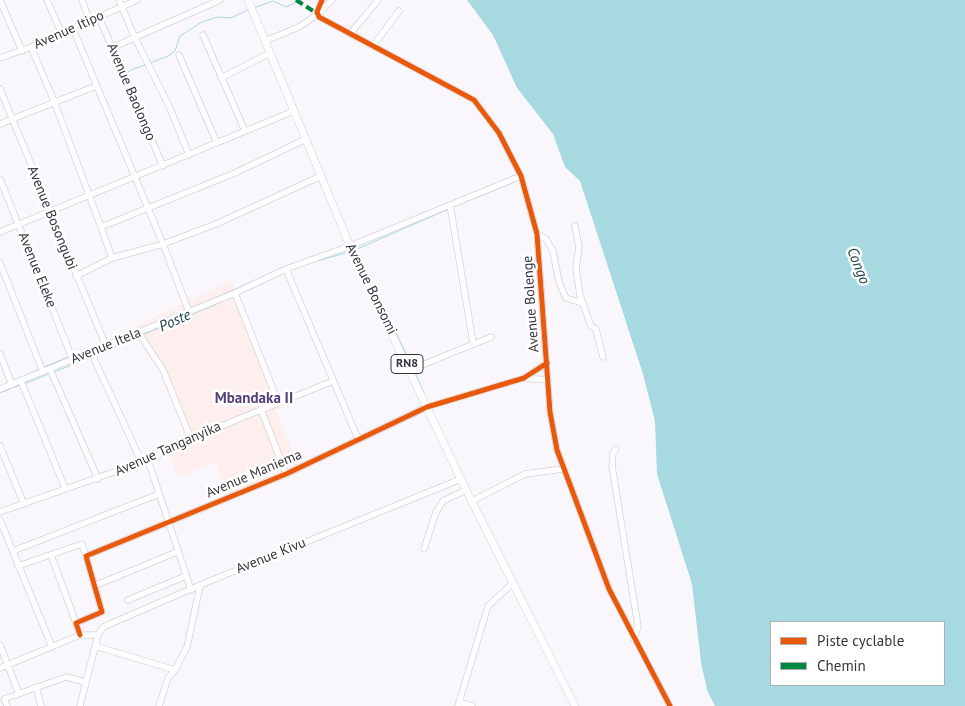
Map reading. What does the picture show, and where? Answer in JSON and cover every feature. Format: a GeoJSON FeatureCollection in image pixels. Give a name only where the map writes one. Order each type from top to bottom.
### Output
{"type":"FeatureCollection","features":[{"type":"Feature","properties":{"kind":"main road","name":"Avenue Bonsomi"},"geometry":{"type":"LineString","coordinates":[[249,0],[350,246],[466,490],[575,706]]}},
{"type":"Feature","properties":{"kind":"street"},"geometry":{"type":"LineString","coordinates":[[0,0],[22,51]]}},
{"type":"Feature","properties":{"kind":"street"},"geometry":{"type":"LineString","coordinates":[[47,0],[62,34]]}},
{"type":"Feature","properties":{"kind":"street"},"geometry":{"type":"LineString","coordinates":[[82,0],[90,22]]}},
{"type":"Feature","properties":{"kind":"street","name":"Avenue Itipo"},"geometry":{"type":"LineString","coordinates":[[0,58],[22,51],[90,22],[121,3],[137,0]]}},
{"type":"Feature","properties":{"kind":"street"},"geometry":{"type":"LineString","coordinates":[[112,48],[134,36],[220,0]]}},
{"type":"Feature","properties":{"kind":"street"},"geometry":{"type":"LineString","coordinates":[[318,14],[322,0]]}},
{"type":"Feature","properties":{"kind":"street"},"geometry":{"type":"LineString","coordinates":[[265,41],[299,27],[318,14],[332,0]]}},
{"type":"Feature","properties":{"kind":"street"},"geometry":{"type":"LineString","coordinates":[[350,34],[378,0]]}},
{"type":"Feature","properties":{"kind":"street"},"geometry":{"type":"LineString","coordinates":[[121,3],[134,36],[166,99],[189,155]]}},
{"type":"Feature","properties":{"kind":"street"},"geometry":{"type":"LineString","coordinates":[[373,46],[398,11]]}},
{"type":"Feature","properties":{"kind":"street","name":"Avenue Bolenge"},"geometry":{"type":"LineString","coordinates":[[318,14],[350,34],[474,100],[499,133],[521,176],[537,234],[553,431],[564,469],[609,589],[670,706]]}},
{"type":"Feature","properties":{"kind":"street","name":"Avenue Baolongo"},"geometry":{"type":"LineString","coordinates":[[99,17],[162,166]]}},
{"type":"Feature","properties":{"kind":"street"},"geometry":{"type":"LineString","coordinates":[[73,29],[147,209],[164,244],[190,312]]}},
{"type":"Feature","properties":{"kind":"street"},"geometry":{"type":"LineString","coordinates":[[203,35],[245,131]]}},
{"type":"Feature","properties":{"kind":"street"},"geometry":{"type":"LineString","coordinates":[[31,47],[54,101],[112,258]]}},
{"type":"Feature","properties":{"kind":"street"},"geometry":{"type":"LineString","coordinates":[[221,78],[270,53]]}},
{"type":"Feature","properties":{"kind":"street"},"geometry":{"type":"LineString","coordinates":[[179,55],[217,143]]}},
{"type":"Feature","properties":{"kind":"street"},"geometry":{"type":"LineString","coordinates":[[0,124],[54,101],[96,86]]}},
{"type":"Feature","properties":{"kind":"street","name":"Avenue Bosongubi"},"geometry":{"type":"LineString","coordinates":[[0,89],[106,346]]}},
{"type":"Feature","properties":{"kind":"street"},"geometry":{"type":"LineString","coordinates":[[0,232],[294,111]]}},
{"type":"Feature","properties":{"kind":"street"},"geometry":{"type":"LineString","coordinates":[[100,227],[235,173],[306,139]]}},
{"type":"Feature","properties":{"kind":"street"},"geometry":{"type":"LineString","coordinates":[[76,276],[112,258],[164,244],[216,224],[321,176]]}},
{"type":"Feature","properties":{"kind":"street","name":"Avenue Itela"},"geometry":{"type":"LineString","coordinates":[[0,389],[190,312],[286,269],[350,246],[521,176]]}},
{"type":"Feature","properties":{"kind":"street","name":"Avenue Eleke"},"geometry":{"type":"LineString","coordinates":[[0,179],[73,360]]}},
{"type":"Feature","properties":{"kind":"street"},"geometry":{"type":"LineString","coordinates":[[450,205],[473,343]]}},
{"type":"Feature","properties":{"kind":"street"},"geometry":{"type":"LineString","coordinates":[[575,226],[579,247],[576,269],[582,303],[591,326],[596,329],[603,357]]}},
{"type":"Feature","properties":{"kind":"street"},"geometry":{"type":"LineString","coordinates":[[537,234],[546,239],[552,251],[559,282],[566,298],[582,303]]}},
{"type":"Feature","properties":{"kind":"street"},"geometry":{"type":"LineString","coordinates":[[0,263],[44,372]]}},
{"type":"Feature","properties":{"kind":"street"},"geometry":{"type":"LineString","coordinates":[[286,269],[358,439]]}},
{"type":"Feature","properties":{"kind":"street"},"geometry":{"type":"LineString","coordinates":[[235,293],[278,402]]}},
{"type":"Feature","properties":{"kind":"street"},"geometry":{"type":"LineString","coordinates":[[138,332],[163,370],[191,439]]}},
{"type":"Feature","properties":{"kind":"street"},"geometry":{"type":"LineString","coordinates":[[410,370],[491,337]]}},
{"type":"Feature","properties":{"kind":"street"},"geometry":{"type":"LineString","coordinates":[[91,352],[159,494],[191,590]]}},
{"type":"Feature","properties":{"kind":"street"},"geometry":{"type":"LineString","coordinates":[[0,354],[12,385]]}},
{"type":"Feature","properties":{"kind":"street"},"geometry":{"type":"LineString","coordinates":[[524,378],[546,363]]}},
{"type":"Feature","properties":{"kind":"street"},"geometry":{"type":"LineString","coordinates":[[50,369],[98,479]]}},
{"type":"Feature","properties":{"kind":"street"},"geometry":{"type":"LineString","coordinates":[[524,378],[548,380]]}},
{"type":"Feature","properties":{"kind":"street","name":"Avenue Maniema"},"geometry":{"type":"LineString","coordinates":[[86,556],[167,521],[286,474],[427,407],[524,378]]}},
{"type":"Feature","properties":{"kind":"street"},"geometry":{"type":"LineString","coordinates":[[21,381],[65,488]]}},
{"type":"Feature","properties":{"kind":"street","name":"Avenue Tanganyika"},"geometry":{"type":"LineString","coordinates":[[0,512],[145,462],[191,439],[333,381]]}},
{"type":"Feature","properties":{"kind":"street"},"geometry":{"type":"LineString","coordinates":[[262,409],[286,474]]}},
{"type":"Feature","properties":{"kind":"street"},"geometry":{"type":"LineString","coordinates":[[0,446],[24,504]]}},
{"type":"Feature","properties":{"kind":"street"},"geometry":{"type":"LineString","coordinates":[[616,449],[612,459],[612,466],[638,626],[634,639]]}},
{"type":"Feature","properties":{"kind":"street"},"geometry":{"type":"LineString","coordinates":[[472,501],[525,474],[564,469]]}},
{"type":"Feature","properties":{"kind":"street","name":"Avenue Kivu"},"geometry":{"type":"LineString","coordinates":[[98,635],[103,627],[461,479]]}},
{"type":"Feature","properties":{"kind":"street"},"geometry":{"type":"LineString","coordinates":[[424,549],[436,512],[443,501],[466,490]]}},
{"type":"Feature","properties":{"kind":"street"},"geometry":{"type":"LineString","coordinates":[[13,551],[159,494]]}},
{"type":"Feature","properties":{"kind":"street"},"geometry":{"type":"LineString","coordinates":[[0,520],[52,647]]}},
{"type":"Feature","properties":{"kind":"street"},"geometry":{"type":"LineString","coordinates":[[18,566],[82,544],[102,612],[76,623]]}},
{"type":"Feature","properties":{"kind":"street"},"geometry":{"type":"LineString","coordinates":[[94,586],[177,552]]}},
{"type":"Feature","properties":{"kind":"street"},"geometry":{"type":"LineString","coordinates":[[51,555],[80,635]]}},
{"type":"Feature","properties":{"kind":"street"},"geometry":{"type":"LineString","coordinates":[[128,600],[186,576]]}},
{"type":"Feature","properties":{"kind":"street"},"geometry":{"type":"LineString","coordinates":[[472,706],[459,704],[488,606],[513,583]]}},
{"type":"Feature","properties":{"kind":"street"},"geometry":{"type":"LineString","coordinates":[[159,706],[168,678],[175,670],[186,646],[200,586]]}},
{"type":"Feature","properties":{"kind":"street"},"geometry":{"type":"LineString","coordinates":[[0,668],[80,635],[98,635],[80,706]]}},
{"type":"Feature","properties":{"kind":"street"},"geometry":{"type":"LineString","coordinates":[[0,645],[20,694]]}},
{"type":"Feature","properties":{"kind":"street"},"geometry":{"type":"LineString","coordinates":[[95,646],[175,670]]}},
{"type":"Feature","properties":{"kind":"street"},"geometry":{"type":"LineString","coordinates":[[7,706],[4,699],[66,677],[86,682]]}},
{"type":"Feature","properties":{"kind":"street"},"geometry":{"type":"LineString","coordinates":[[36,687],[41,706]]}},
{"type":"Feature","properties":{"kind":"shaded area"},"geometry":{"type":"Polygon","coordinates":[[[232,280],[282,409],[276,411],[302,472],[230,499],[215,462],[178,478],[168,449],[189,437],[162,370],[136,326],[232,280]]]}},
{"type":"Feature","properties":{"kind":"water","name":"Congo"},"geometry":{"type":"Polygon","coordinates":[[[467,0],[965,0],[965,706],[715,706],[707,690],[701,662],[692,584],[657,474],[655,421],[643,374],[580,181],[565,167],[553,134],[517,88],[493,35],[467,0]]]}},
{"type":"Feature","properties":{"kind":"waterway"},"geometry":{"type":"LineString","coordinates":[[254,8],[273,1],[286,7],[302,0]]}},
{"type":"Feature","properties":{"kind":"waterway"},"geometry":{"type":"LineString","coordinates":[[150,63],[175,51],[180,36],[202,22],[218,17],[231,18],[250,9]]}},
{"type":"Feature","properties":{"kind":"waterway"},"geometry":{"type":"LineString","coordinates":[[275,56],[348,233]]}},
{"type":"Feature","properties":{"kind":"waterway"},"geometry":{"type":"LineString","coordinates":[[127,73],[146,65]]}},
{"type":"Feature","properties":{"kind":"waterway"},"geometry":{"type":"LineString","coordinates":[[504,180],[515,175]]}},
{"type":"Feature","properties":{"kind":"waterway","name":"Poste"},"geometry":{"type":"LineString","coordinates":[[453,207],[517,181]]}},
{"type":"Feature","properties":{"kind":"waterway","name":"Poste"},"geometry":{"type":"LineString","coordinates":[[357,249],[449,209]]}},
{"type":"Feature","properties":{"kind":"waterway"},"geometry":{"type":"LineString","coordinates":[[355,248],[412,366]]}},
{"type":"Feature","properties":{"kind":"waterway","name":"Poste"},"geometry":{"type":"LineString","coordinates":[[317,261],[349,252]]}},
{"type":"Feature","properties":{"kind":"waterway"},"geometry":{"type":"LineString","coordinates":[[211,300],[292,264]]}},
{"type":"Feature","properties":{"kind":"waterway","name":"Poste"},"geometry":{"type":"LineString","coordinates":[[142,335],[219,303]]}},
{"type":"Feature","properties":{"kind":"waterway"},"geometry":{"type":"LineString","coordinates":[[107,342],[136,330]]}},
{"type":"Feature","properties":{"kind":"waterway","name":"Poste"},"geometry":{"type":"LineString","coordinates":[[96,355],[138,337]]}},
{"type":"Feature","properties":{"kind":"waterway"},"geometry":{"type":"LineString","coordinates":[[74,355],[103,343]]}},
{"type":"Feature","properties":{"kind":"waterway"},"geometry":{"type":"LineString","coordinates":[[44,367],[68,357]]}},
{"type":"Feature","properties":{"kind":"waterway","name":"Poste"},"geometry":{"type":"LineString","coordinates":[[54,372],[90,358]]}},
{"type":"Feature","properties":{"kind":"waterway"},"geometry":{"type":"LineString","coordinates":[[12,381],[38,370]]}},
{"type":"Feature","properties":{"kind":"waterway"},"geometry":{"type":"LineString","coordinates":[[415,372],[429,405]]}},
{"type":"Feature","properties":{"kind":"waterway","name":"Poste"},"geometry":{"type":"LineString","coordinates":[[24,384],[51,373]]}},
{"type":"Feature","properties":{"kind":"waterway","name":"Poste"},"geometry":{"type":"LineString","coordinates":[[0,393],[20,385]]}},
{"type":"Feature","properties":{"kind":"marked path"},"geometry":{"type":"LineString","coordinates":[[296,0],[318,14]]}},
{"type":"Feature","properties":{"kind":"cycle path"},"geometry":{"type":"LineString","coordinates":[[322,0],[317,12],[319,17],[474,100],[499,133],[521,176],[537,234],[550,412],[557,450],[609,589],[670,706]]}},
{"type":"Feature","properties":{"kind":"cycle path"},"geometry":{"type":"LineString","coordinates":[[80,635],[76,623],[102,612],[86,556],[286,474],[427,407],[524,378],[547,363]]}},
{"type":"Feature","properties":{"kind":"district","name":"Mbandaka II"},"geometry":{"type":"Point","coordinates":[254,399]}}]}
